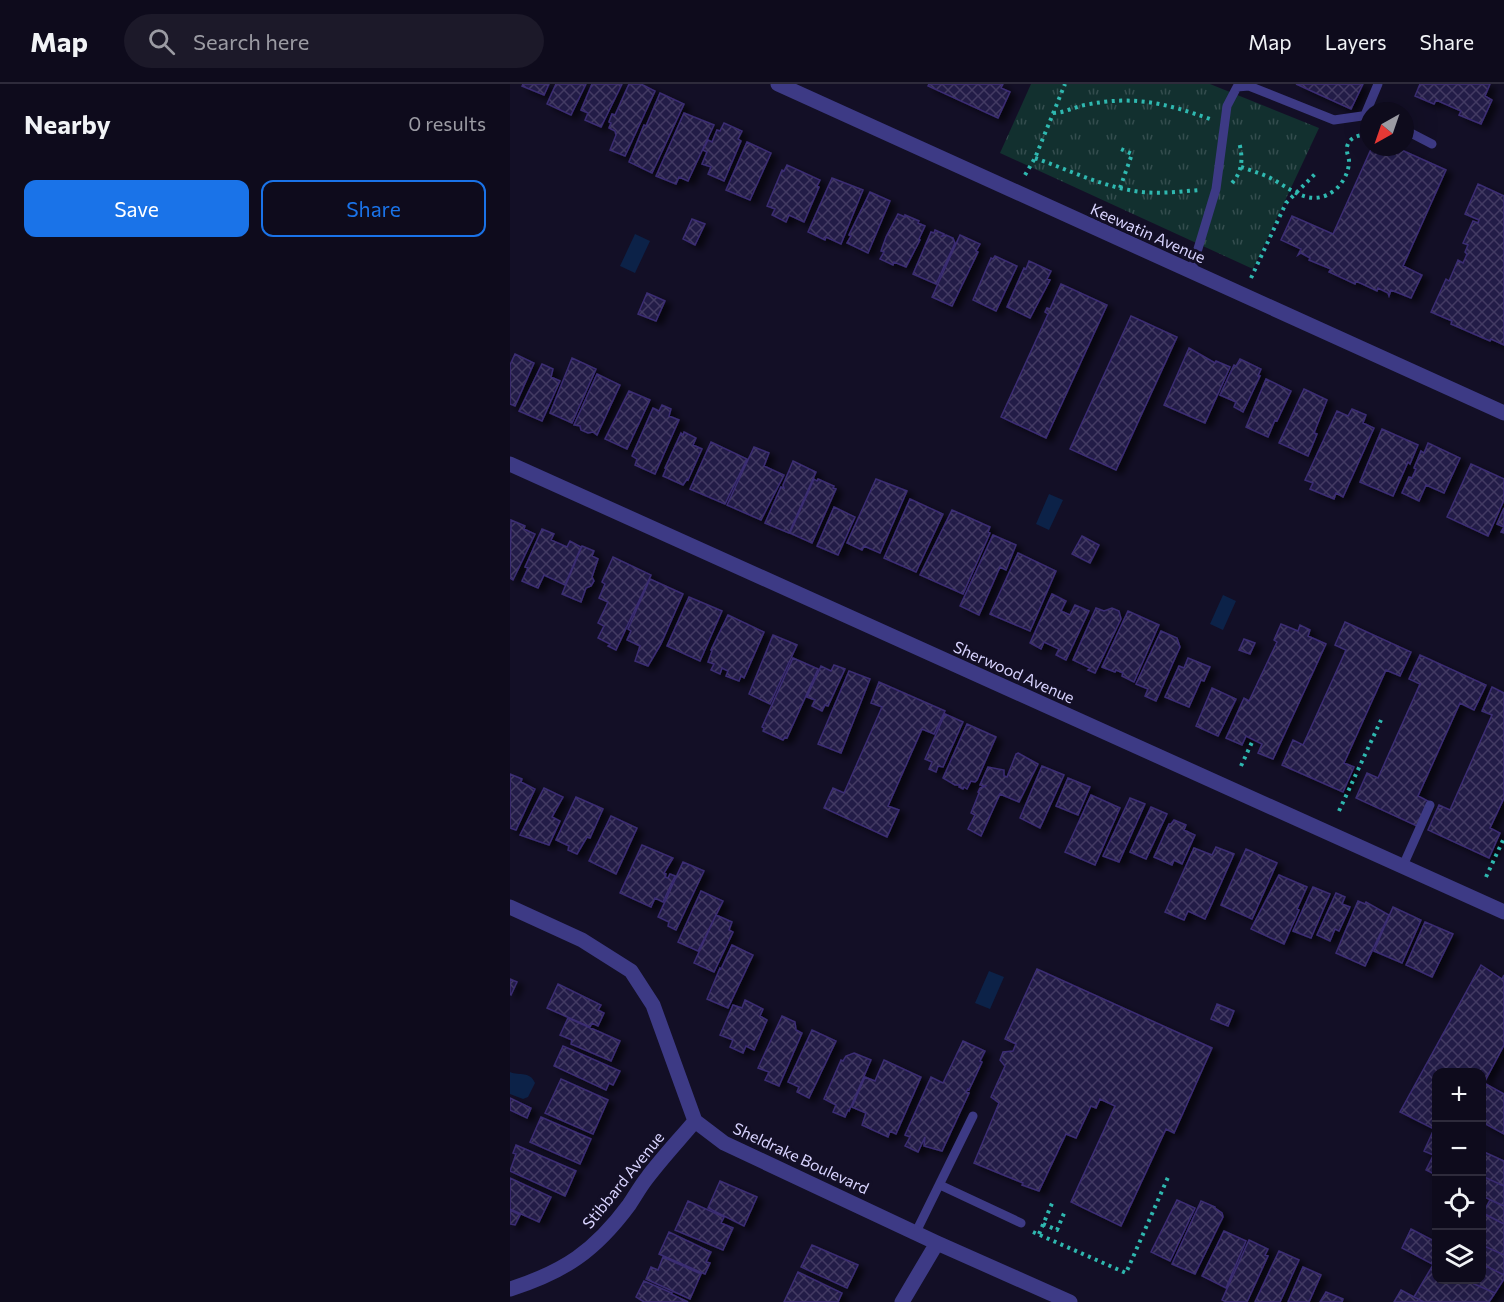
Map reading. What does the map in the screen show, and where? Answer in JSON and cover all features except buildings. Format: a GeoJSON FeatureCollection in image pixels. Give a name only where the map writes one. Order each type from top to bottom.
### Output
{"type":"FeatureCollection","features":[{"type":"Feature","properties":{"kind":"street","name":"Keewatin Avenue"},"geometry":{"type":"LineString","coordinates":[[778,84],[1504,413]]}},
{"type":"Feature","properties":{"kind":"street","name":"Sherwood Avenue"},"geometry":{"type":"LineString","coordinates":[[510,464],[1504,912]]}},
{"type":"Feature","properties":{"kind":"street"},"geometry":{"type":"LineString","coordinates":[[510,907],[582,940],[631,971],[654,1005],[695,1121]]}},
{"type":"Feature","properties":{"kind":"street","name":"Sheldrake Boulevard"},"geometry":{"type":"LineString","coordinates":[[695,1121],[724,1143],[937,1243],[1070,1302]]}},
{"type":"Feature","properties":{"kind":"street","name":"Stibbard Avenue"},"geometry":{"type":"LineString","coordinates":[[510,1289],[551,1275],[594,1245],[695,1121]]}},
{"type":"Feature","properties":{"kind":"street"},"geometry":{"type":"LineString","coordinates":[[902,1302],[937,1243]]}},
{"type":"Feature","properties":{"kind":"lane"},"geometry":{"type":"LineString","coordinates":[[1372,102],[1378,84]]}},
{"type":"Feature","properties":{"kind":"lane"},"geometry":{"type":"LineString","coordinates":[[1191,272],[1216,189],[1227,106],[1237,87],[1249,86],[1334,120],[1360,116]]}},
{"type":"Feature","properties":{"kind":"lane"},"geometry":{"type":"LineString","coordinates":[[1414,135],[1432,144]]}},
{"type":"Feature","properties":{"kind":"lane"},"geometry":{"type":"LineString","coordinates":[[1402,868],[1430,806]]}},
{"type":"Feature","properties":{"kind":"lane"},"geometry":{"type":"LineString","coordinates":[[916,1232],[974,1116]]}},
{"type":"Feature","properties":{"kind":"lane"},"geometry":{"type":"LineString","coordinates":[[940,1185],[1021,1223]]}},
{"type":"Feature","properties":{"kind":"path"},"geometry":{"type":"LineString","coordinates":[[1025,175],[1035,158],[1065,84]]}},
{"type":"Feature","properties":{"kind":"path"},"geometry":{"type":"LineString","coordinates":[[1035,158],[1120,188],[1167,193],[1228,187],[1242,167],[1238,138],[1233,128],[1178,107],[1152,101],[1120,101],[1084,105],[1053,113]]}},
{"type":"Feature","properties":{"kind":"path"},"geometry":{"type":"LineString","coordinates":[[1242,167],[1276,181],[1307,199],[1321,197],[1335,189],[1346,176],[1349,160],[1347,148],[1352,139],[1360,135]]}},
{"type":"Feature","properties":{"kind":"path"},"geometry":{"type":"LineString","coordinates":[[1120,188],[1132,154],[1121,149]]}},
{"type":"Feature","properties":{"kind":"path"},"geometry":{"type":"LineString","coordinates":[[1251,278],[1286,203],[1315,174]]}},
{"type":"Feature","properties":{"kind":"path"},"geometry":{"type":"LineString","coordinates":[[1339,811],[1381,720]]}},
{"type":"Feature","properties":{"kind":"path"},"geometry":{"type":"LineString","coordinates":[[1240,766],[1253,740]]}},
{"type":"Feature","properties":{"kind":"path"},"geometry":{"type":"LineString","coordinates":[[1486,877],[1504,838]]}},
{"type":"Feature","properties":{"kind":"path"},"geometry":{"type":"LineString","coordinates":[[1021,1223],[1026,1229],[1126,1273],[1169,1175]]}},
{"type":"Feature","properties":{"kind":"path"},"geometry":{"type":"LineString","coordinates":[[1039,1234],[1053,1201]]}},
{"type":"Feature","properties":{"kind":"path"},"geometry":{"type":"LineString","coordinates":[[1043,1224],[1057,1230],[1065,1211]]}},
{"type":"Feature","properties":{"kind":"green space"},"geometry":{"type":"Polygon","coordinates":[[[1031,84],[1210,84],[1319,128],[1253,269],[1000,153],[1031,84]]]}},
{"type":"Feature","properties":{"kind":"water"},"geometry":{"type":"Polygon","coordinates":[[[635,234],[650,241],[635,273],[620,266],[635,234]]]}},
{"type":"Feature","properties":{"kind":"water"},"geometry":{"type":"Polygon","coordinates":[[[1049,494],[1063,500],[1049,530],[1036,524],[1049,494]]]}},
{"type":"Feature","properties":{"kind":"water"},"geometry":{"type":"Polygon","coordinates":[[[1223,595],[1236,601],[1223,630],[1210,624],[1223,595]]]}},
{"type":"Feature","properties":{"kind":"water"},"geometry":{"type":"Polygon","coordinates":[[[989,971],[1004,977],[990,1009],[975,1003],[989,971]]]}},
{"type":"Feature","properties":{"kind":"water"},"geometry":{"type":"Polygon","coordinates":[[[510,1072],[528,1075],[533,1079],[535,1083],[528,1097],[523,1099],[510,1094],[510,1072]]]}}]}
